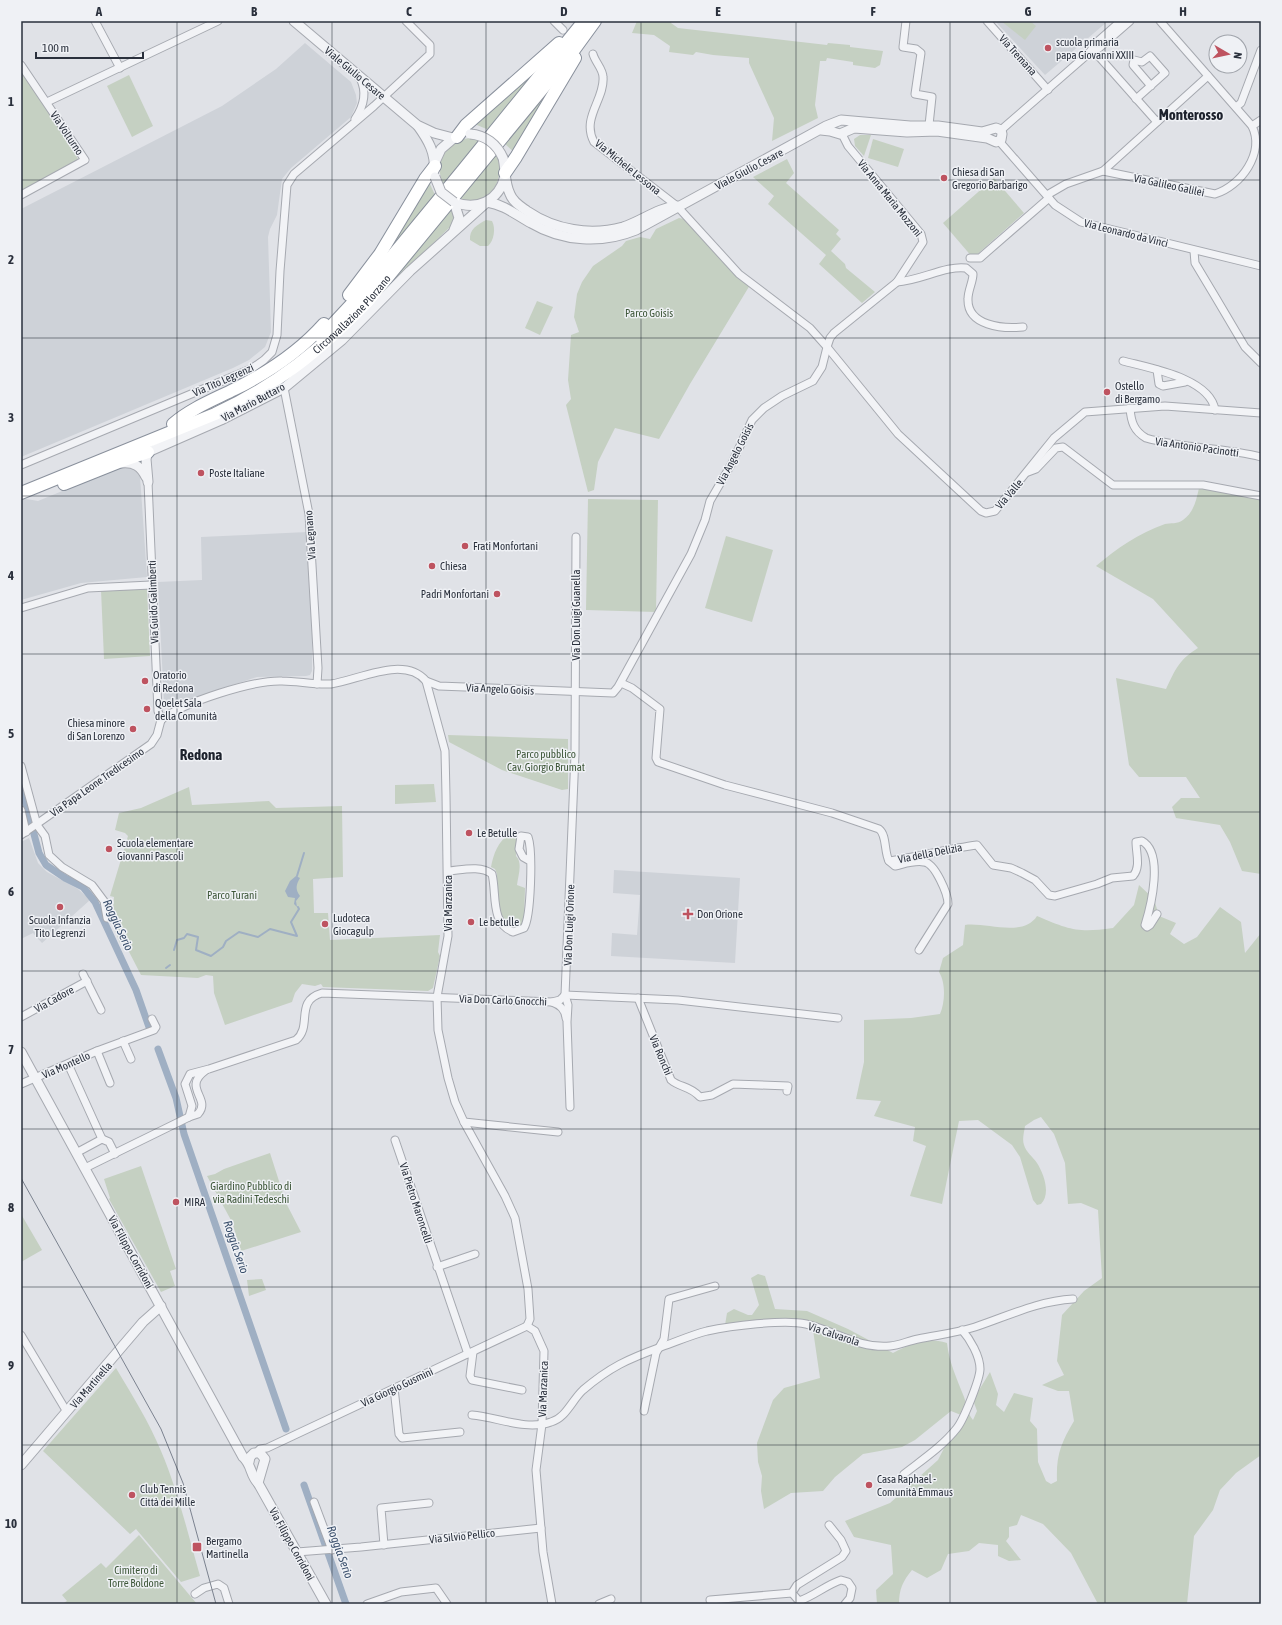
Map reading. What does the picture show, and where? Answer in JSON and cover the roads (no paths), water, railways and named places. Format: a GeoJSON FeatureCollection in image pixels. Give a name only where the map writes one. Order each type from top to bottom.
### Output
{"type":"FeatureCollection","features":[{"type":"Feature","properties":{"kind":"highway"},"geometry":{"type":"LineString","coordinates":[[455,137],[466,124],[582,21]]}},
{"type":"Feature","properties":{"kind":"highway","name":"Circonvallazione Plorzano"},"geometry":{"type":"LineString","coordinates":[[23,490],[225,402],[266,379],[298,357],[328,330],[361,294],[464,170],[582,21]]}},
{"type":"Feature","properties":{"kind":"highway"},"geometry":{"type":"LineString","coordinates":[[505,174],[595,21]]}},
{"type":"Feature","properties":{"kind":"highway","name":"Circonvallazione Plorzano"},"geometry":{"type":"LineString","coordinates":[[23,490],[221,411],[245,400],[299,366],[334,335],[372,296],[566,60],[595,21]]}},
{"type":"Feature","properties":{"kind":"highway"},"geometry":{"type":"LineString","coordinates":[[173,424],[185,414],[262,374],[307,341],[368,271],[425,179],[435,169]]}},
{"type":"Feature","properties":{"kind":"highway"},"geometry":{"type":"LineString","coordinates":[[23,490],[52,489],[148,452]]}},
{"type":"Feature","properties":{"kind":"street"},"geometry":{"type":"LineString","coordinates":[[95,21],[120,68]]}},
{"type":"Feature","properties":{"kind":"street"},"geometry":{"type":"LineString","coordinates":[[47,102],[218,21]]}},
{"type":"Feature","properties":{"kind":"street","name":"Viale Giulio Cesare"},"geometry":{"type":"LineString","coordinates":[[294,21],[417,125],[434,133],[455,137],[470,134],[482,136],[490,141],[497,148],[503,158],[506,185],[514,201],[536,217],[568,229],[590,231],[618,228],[631,224],[666,208],[677,206]]}},
{"type":"Feature","properties":{"kind":"street","name":"Via Tito Legrenzi"},"geometry":{"type":"LineString","coordinates":[[21,465],[250,370],[272,352],[277,335],[280,264],[287,185],[294,174],[384,98],[432,51],[430,45],[406,21]]}},
{"type":"Feature","properties":{"kind":"street"},"geometry":{"type":"LineString","coordinates":[[554,21],[563,30]]}},
{"type":"Feature","properties":{"kind":"street"},"geometry":{"type":"LineString","coordinates":[[906,21],[902,47],[916,49],[921,53],[915,94],[932,97],[929,125]]}},
{"type":"Feature","properties":{"kind":"street","name":"Via Tremana"},"geometry":{"type":"LineString","coordinates":[[987,21],[1048,90]]}},
{"type":"Feature","properties":{"kind":"street","name":"Viale Giulio Cesare"},"geometry":{"type":"LineString","coordinates":[[1092,52],[1096,43],[1121,21]]}},
{"type":"Feature","properties":{"kind":"street","name":"Viale Giulio Cesare"},"geometry":{"type":"LineString","coordinates":[[993,137],[996,128],[1001,130],[1130,21]]}},
{"type":"Feature","properties":{"kind":"street","name":"Via Galileo Galilei"},"geometry":{"type":"LineString","coordinates":[[1103,171],[1215,194],[1223,191],[1238,179],[1252,160],[1256,150],[1256,138],[1252,126],[1160,21]]}},
{"type":"Feature","properties":{"kind":"street"},"geometry":{"type":"LineString","coordinates":[[1236,107],[1241,103],[1261,50]]}},
{"type":"Feature","properties":{"kind":"street"},"geometry":{"type":"LineString","coordinates":[[1092,52],[1157,122]]}},
{"type":"Feature","properties":{"kind":"street","name":"Via Michele Lessona"},"geometry":{"type":"LineString","coordinates":[[593,54],[604,79],[590,124],[594,142],[677,206]]}},
{"type":"Feature","properties":{"kind":"street"},"geometry":{"type":"LineString","coordinates":[[1136,99],[1151,86],[1165,73],[1150,56],[1142,62],[1134,60],[1133,65],[1151,86]]}},
{"type":"Feature","properties":{"kind":"street","name":"Via Volturno"},"geometry":{"type":"LineString","coordinates":[[21,65],[86,160],[21,195]]}},
{"type":"Feature","properties":{"kind":"street"},"geometry":{"type":"LineString","coordinates":[[970,258],[980,258],[1048,197],[1066,184],[1103,171],[1208,76]]}},
{"type":"Feature","properties":{"kind":"street","name":"Via Tito Legrenzi"},"geometry":{"type":"LineString","coordinates":[[352,124],[359,113],[364,99],[363,85],[359,77]]}},
{"type":"Feature","properties":{"kind":"street"},"geometry":{"type":"LineString","coordinates":[[1252,126],[1261,120]]}},
{"type":"Feature","properties":{"kind":"street","name":"Viale Giulio Cesare"},"geometry":{"type":"LineString","coordinates":[[840,130],[839,121],[844,121],[910,126],[929,125],[970,130],[993,137]]}},
{"type":"Feature","properties":{"kind":"street","name":"Viale Giulio Cesare"},"geometry":{"type":"LineString","coordinates":[[417,125],[430,144],[441,192],[454,202],[470,206],[486,202],[500,204],[548,232],[581,239],[603,238],[629,233],[669,213],[677,206],[826,126],[840,130],[854,128],[907,132],[937,131],[993,137]]}},
{"type":"Feature","properties":{"kind":"street","name":"Via Anna Maria Mozzoni"},"geometry":{"type":"LineString","coordinates":[[827,347],[830,338],[834,333],[897,282],[922,245],[923,238],[848,146],[840,130]]}},
{"type":"Feature","properties":{"kind":"street"},"geometry":{"type":"LineString","coordinates":[[435,169],[441,149],[455,137]]}},
{"type":"Feature","properties":{"kind":"street","name":"Via Leonardo da Vinci"},"geometry":{"type":"LineString","coordinates":[[993,137],[1062,211],[1081,222],[1194,251],[1261,266]]}},
{"type":"Feature","properties":{"kind":"street"},"geometry":{"type":"LineString","coordinates":[[486,202],[499,190],[505,174]]}},
{"type":"Feature","properties":{"kind":"street","name":"Via Mario Buttaro"},"geometry":{"type":"LineString","coordinates":[[451,235],[459,222],[459,216],[454,202]]}},
{"type":"Feature","properties":{"kind":"street","name":"Via Mario Buttaro"},"geometry":{"type":"LineString","coordinates":[[148,452],[221,420],[284,388],[342,340],[410,271],[486,202]]}},
{"type":"Feature","properties":{"kind":"street"},"geometry":{"type":"LineString","coordinates":[[677,206],[739,274],[810,328],[827,347]]}},
{"type":"Feature","properties":{"kind":"street"},"geometry":{"type":"LineString","coordinates":[[1194,251],[1196,263],[1245,347],[1261,363]]}},
{"type":"Feature","properties":{"kind":"street"},"geometry":{"type":"LineString","coordinates":[[897,282],[912,281],[954,268],[966,268],[973,274],[968,300],[969,305],[975,314],[991,326],[1008,329],[1023,327]]}},
{"type":"Feature","properties":{"kind":"street","name":"Via Valle"},"geometry":{"type":"LineString","coordinates":[[827,347],[898,434],[981,511],[991,513],[995,511],[1028,472],[1036,469],[1056,448],[1063,447],[1113,485],[1203,485],[1261,496]]}},
{"type":"Feature","properties":{"kind":"street","name":"Via Angelo Goisis"},"geometry":{"type":"LineString","coordinates":[[161,720],[185,707],[240,687],[281,681],[331,684],[400,668],[417,672],[426,681],[439,686],[611,694],[621,683],[691,554],[705,520],[710,501],[732,462],[752,420],[764,408],[782,396],[813,381],[822,367],[827,347]]}},
{"type":"Feature","properties":{"kind":"street"},"geometry":{"type":"LineString","coordinates":[[1123,361],[1169,373],[1188,382],[1206,392],[1212,399],[1215,410]]}},
{"type":"Feature","properties":{"kind":"street"},"geometry":{"type":"LineString","coordinates":[[1157,370],[1159,384],[1164,386],[1188,382]]}},
{"type":"Feature","properties":{"kind":"street","name":"Via Legnano"},"geometry":{"type":"LineString","coordinates":[[284,388],[309,514],[318,668],[316,684]]}},
{"type":"Feature","properties":{"kind":"street"},"geometry":{"type":"LineString","coordinates":[[1028,472],[1034,461],[1054,438],[1081,414],[1089,411],[1165,406],[1261,413]]}},
{"type":"Feature","properties":{"kind":"street","name":"Via Antonio Pacinotti"},"geometry":{"type":"LineString","coordinates":[[1130,408],[1133,425],[1140,435],[1146,438],[1185,447],[1229,451],[1261,457]]}},
{"type":"Feature","properties":{"kind":"street"},"geometry":{"type":"LineString","coordinates":[[148,452],[146,459],[148,482]]}},
{"type":"Feature","properties":{"kind":"street"},"geometry":{"type":"LineString","coordinates":[[108,467],[122,463],[134,464],[143,471],[148,482]]}},
{"type":"Feature","properties":{"kind":"street","name":"Via Guido Galimberti"},"geometry":{"type":"LineString","coordinates":[[148,482],[151,585],[158,711],[161,720]]}},
{"type":"Feature","properties":{"kind":"street","name":"Via Don Luigi Guanella"},"geometry":{"type":"LineString","coordinates":[[576,537],[576,693]]}},
{"type":"Feature","properties":{"kind":"street"},"geometry":{"type":"LineString","coordinates":[[21,608],[88,588],[151,585]]}},
{"type":"Feature","properties":{"kind":"street","name":"Via Marzanica"},"geometry":{"type":"LineString","coordinates":[[426,681],[445,751],[448,871],[447,947],[437,997],[438,1030],[455,1102],[464,1122],[487,1161],[515,1218],[528,1289],[530,1319],[527,1326],[535,1331],[544,1351],[542,1424],[536,1470],[543,1552],[552,1604]]}},
{"type":"Feature","properties":{"kind":"street","name":"Via della Delizia"},"geometry":{"type":"LineString","coordinates":[[621,683],[632,688],[660,708],[656,758],[658,762],[725,785],[832,813],[879,829],[884,834],[885,854],[889,861],[895,866],[922,861],[928,863],[934,869],[946,893],[948,904],[919,950]]}},
{"type":"Feature","properties":{"kind":"street","name":"Via Don Luigi Orione"},"geometry":{"type":"LineString","coordinates":[[570,1106],[567,1022],[568,1005],[565,995],[576,693]]}},
{"type":"Feature","properties":{"kind":"street","name":"Via Papa Leone Tredicesimo"},"geometry":{"type":"LineString","coordinates":[[25,832],[151,744],[157,735],[161,720]]}},
{"type":"Feature","properties":{"kind":"street"},"geometry":{"type":"LineString","coordinates":[[21,766],[37,825],[45,836],[49,855],[62,868],[92,885],[104,901],[107,918]]}},
{"type":"Feature","properties":{"kind":"street"},"geometry":{"type":"LineString","coordinates":[[21,810],[25,832]]}},
{"type":"Feature","properties":{"kind":"street","name":"Via della Delizia"},"geometry":{"type":"LineString","coordinates":[[889,861],[977,845],[993,865],[1011,868],[1022,873],[1035,880],[1049,895],[1055,896],[1092,886],[1112,878],[1133,876],[1137,872],[1136,843],[1139,840],[1147,845],[1153,861],[1154,889],[1145,925],[1147,927],[1157,914]]}},
{"type":"Feature","properties":{"kind":"street"},"geometry":{"type":"LineString","coordinates":[[448,871],[478,869],[486,870],[492,874],[496,909],[501,924],[513,932],[524,928],[527,923],[530,861]]}},
{"type":"Feature","properties":{"kind":"street","name":"Via Cadore"},"geometry":{"type":"LineString","coordinates":[[83,974],[101,1010]]}},
{"type":"Feature","properties":{"kind":"street","name":"Via Cadore"},"geometry":{"type":"LineString","coordinates":[[21,1017],[87,981]]}},
{"type":"Feature","properties":{"kind":"street","name":"Via Don Carlo Gnocchi"},"geometry":{"type":"LineString","coordinates":[[209,1069],[296,1040],[303,1030],[306,1006],[314,996],[322,994],[552,1002],[560,1000],[565,995]]}},
{"type":"Feature","properties":{"kind":"street"},"geometry":{"type":"LineString","coordinates":[[565,995],[678,1000],[838,1018]]}},
{"type":"Feature","properties":{"kind":"street","name":"Via Ronchi"},"geometry":{"type":"LineString","coordinates":[[638,998],[671,1080],[676,1085],[693,1089],[700,1097],[712,1095],[733,1084],[788,1086],[787,1091]]}},
{"type":"Feature","properties":{"kind":"street"},"geometry":{"type":"LineString","coordinates":[[552,1002],[557,1004],[565,1012],[567,1022]]}},
{"type":"Feature","properties":{"kind":"street","name":"Via Montello"},"geometry":{"type":"LineString","coordinates":[[21,1084],[36,1079],[97,1051],[154,1030],[156,1027],[152,1019]]}},
{"type":"Feature","properties":{"kind":"street"},"geometry":{"type":"LineString","coordinates":[[123,1041],[131,1060]]}},
{"type":"Feature","properties":{"kind":"street","name":"Via Montello"},"geometry":{"type":"LineString","coordinates":[[97,1051],[110,1083]]}},
{"type":"Feature","properties":{"kind":"street","name":"Via Filippo Corridoni"},"geometry":{"type":"LineString","coordinates":[[21,1052],[241,1451],[246,1451],[252,1459],[256,1469],[261,1468]]}},
{"type":"Feature","properties":{"kind":"street"},"geometry":{"type":"LineString","coordinates":[[68,1064],[102,1139],[109,1142],[115,1154]]}},
{"type":"Feature","properties":{"kind":"street"},"geometry":{"type":"LineString","coordinates":[[186,1118],[192,1106],[186,1080],[190,1074],[209,1069]]}},
{"type":"Feature","properties":{"kind":"street"},"geometry":{"type":"LineString","coordinates":[[85,1168],[172,1124],[186,1118],[196,1116],[200,1112],[202,1105],[196,1082],[198,1077],[209,1069]]}},
{"type":"Feature","properties":{"kind":"street"},"geometry":{"type":"LineString","coordinates":[[464,1122],[558,1132]]}},
{"type":"Feature","properties":{"kind":"street"},"geometry":{"type":"LineString","coordinates":[[76,1152],[102,1139]]}},
{"type":"Feature","properties":{"kind":"street","name":"Via Pietro Maroncelli"},"geometry":{"type":"LineString","coordinates":[[396,1140],[437,1267],[470,1353]]}},
{"type":"Feature","properties":{"kind":"street"},"geometry":{"type":"LineString","coordinates":[[437,1267],[475,1254]]}},
{"type":"Feature","properties":{"kind":"street"},"geometry":{"type":"LineString","coordinates":[[644,1411],[656,1353],[664,1339],[669,1298],[715,1286]]}},
{"type":"Feature","properties":{"kind":"street","name":"Via Calvarola"},"geometry":{"type":"LineString","coordinates":[[542,1424],[556,1420],[581,1391],[613,1366],[643,1352],[660,1348],[705,1332],[766,1323],[804,1324],[860,1344],[888,1346],[974,1327],[1030,1306],[1056,1300],[1073,1299]]}},
{"type":"Feature","properties":{"kind":"street","name":"Via Martinella"},"geometry":{"type":"LineString","coordinates":[[21,1465],[143,1322],[161,1306]]}},
{"type":"Feature","properties":{"kind":"street","name":"Via Giorgio Gusmini"},"geometry":{"type":"LineString","coordinates":[[252,1459],[260,1449],[267,1448],[527,1326]]}},
{"type":"Feature","properties":{"kind":"street"},"geometry":{"type":"LineString","coordinates":[[904,1474],[948,1438],[958,1427],[965,1412],[980,1374],[980,1368],[971,1344],[962,1330]]}},
{"type":"Feature","properties":{"kind":"street"},"geometry":{"type":"LineString","coordinates":[[21,1335],[67,1412]]}},
{"type":"Feature","properties":{"kind":"street"},"geometry":{"type":"LineString","coordinates":[[470,1353],[470,1376],[472,1380],[522,1390]]}},
{"type":"Feature","properties":{"kind":"street"},"geometry":{"type":"LineString","coordinates":[[394,1388],[399,1434],[402,1438],[460,1432]]}},
{"type":"Feature","properties":{"kind":"street"},"geometry":{"type":"LineString","coordinates":[[472,1415],[486,1416],[511,1424],[542,1424]]}},
{"type":"Feature","properties":{"kind":"street"},"geometry":{"type":"LineString","coordinates":[[258,1483],[261,1468],[265,1464],[267,1448]]}},
{"type":"Feature","properties":{"kind":"street","name":"Via Filippo Corridoni"},"geometry":{"type":"LineString","coordinates":[[252,1459],[262,1454],[265,1459]]}},
{"type":"Feature","properties":{"kind":"street","name":"Via Filippo Corridoni"},"geometry":{"type":"LineString","coordinates":[[252,1459],[253,1477],[258,1483],[326,1604]]}},
{"type":"Feature","properties":{"kind":"street"},"geometry":{"type":"LineString","coordinates":[[314,1502],[332,1550]]}},
{"type":"Feature","properties":{"kind":"street"},"geometry":{"type":"LineString","coordinates":[[384,1545],[381,1508],[429,1503]]}},
{"type":"Feature","properties":{"kind":"street"},"geometry":{"type":"LineString","coordinates":[[792,1593],[797,1584],[842,1557],[846,1551],[841,1540],[829,1525]]}},
{"type":"Feature","properties":{"kind":"street","name":"Via Silvio Pellico"},"geometry":{"type":"LineString","coordinates":[[297,1552],[384,1545],[541,1528]]}},
{"type":"Feature","properties":{"kind":"street"},"geometry":{"type":"LineString","coordinates":[[792,1593],[799,1601],[811,1597],[831,1584],[841,1580],[848,1582],[852,1588],[850,1598],[845,1604]]}},
{"type":"Feature","properties":{"kind":"street"},"geometry":{"type":"LineString","coordinates":[[195,1594],[204,1588],[218,1584],[224,1588],[229,1604]]}},
{"type":"Feature","properties":{"kind":"street"},"geometry":{"type":"LineString","coordinates":[[367,1604],[401,1592],[436,1588],[447,1604]]}},
{"type":"Feature","properties":{"kind":"street"},"geometry":{"type":"LineString","coordinates":[[710,1600],[792,1593]]}},
{"type":"Feature","properties":{"kind":"street"},"geometry":{"type":"LineString","coordinates":[[599,1604],[611,1599]]}},
{"type":"Feature","properties":{"kind":"water"},"geometry":{"type":"Polygon","coordinates":[[[296,876],[300,878],[297,887],[297,891],[300,896],[296,901],[297,907],[294,904],[295,898],[288,897],[285,891],[290,881],[296,876]]]}},
{"type":"Feature","properties":{"kind":"waterway","name":"Roggia Serio"},"geometry":{"type":"LineString","coordinates":[[21,785],[39,853],[46,865],[65,878],[83,887],[95,902],[136,990],[149,1027]]}},
{"type":"Feature","properties":{"kind":"waterway"},"geometry":{"type":"LineString","coordinates":[[297,876],[304,853]]}},
{"type":"Feature","properties":{"kind":"waterway"},"geometry":{"type":"LineString","coordinates":[[174,950],[177,940],[184,938],[187,934],[198,937],[196,950],[211,956],[223,947],[226,941],[239,932],[258,937],[270,929],[297,936],[291,922],[299,909],[298,907]]}},
{"type":"Feature","properties":{"kind":"waterway"},"geometry":{"type":"LineString","coordinates":[[166,968],[170,965]]}},
{"type":"Feature","properties":{"kind":"waterway","name":"Roggia Serio"},"geometry":{"type":"LineString","coordinates":[[158,1049],[176,1098],[184,1134],[286,1429]]}},
{"type":"Feature","properties":{"kind":"waterway","name":"Roggia Serio"},"geometry":{"type":"LineString","coordinates":[[304,1485],[346,1604]]}},
{"type":"Feature","properties":{"kind":"tram line"},"geometry":{"type":"LineString","coordinates":[[21,1178],[161,1429],[183,1483],[216,1604]]}},
{"type":"Feature","properties":{"kind":"place","name":"scuola primaria papa Giovanni XXIII"},"geometry":{"type":"Point","coordinates":[1048,48]}},
{"type":"Feature","properties":{"kind":"place","name":"Chiesa di San Gregorio Barbarigo"},"geometry":{"type":"Point","coordinates":[944,178]}},
{"type":"Feature","properties":{"kind":"place","name":"Ostello di Bergamo"},"geometry":{"type":"Point","coordinates":[1107,392]}},
{"type":"Feature","properties":{"kind":"place","name":"Poste Italiane"},"geometry":{"type":"Point","coordinates":[201,473]}},
{"type":"Feature","properties":{"kind":"place","name":"Frati Monfortani"},"geometry":{"type":"Point","coordinates":[465,546]}},
{"type":"Feature","properties":{"kind":"place","name":"Chiesa"},"geometry":{"type":"Point","coordinates":[432,566]}},
{"type":"Feature","properties":{"kind":"place","name":"Padri Monfortani"},"geometry":{"type":"Point","coordinates":[497,594]}},
{"type":"Feature","properties":{"kind":"place","name":"Oratorio di Redona"},"geometry":{"type":"Point","coordinates":[145,681]}},
{"type":"Feature","properties":{"kind":"place","name":"Qoelet Sala della Comunità"},"geometry":{"type":"Point","coordinates":[147,709]}},
{"type":"Feature","properties":{"kind":"place","name":"Chiesa minore di San Lorenzo"},"geometry":{"type":"Point","coordinates":[133,729]}},
{"type":"Feature","properties":{"kind":"place","name":"Le Betulle"},"geometry":{"type":"Point","coordinates":[469,833]}},
{"type":"Feature","properties":{"kind":"place","name":"Scuola elementare Giovanni Pascoli"},"geometry":{"type":"Point","coordinates":[109,849]}},
{"type":"Feature","properties":{"kind":"place","name":"Scuola Infanzia Tito Legrenzi"},"geometry":{"type":"Point","coordinates":[60,907]}},
{"type":"Feature","properties":{"kind":"place","name":"Don Orione"},"geometry":{"type":"Point","coordinates":[688,914]}},
{"type":"Feature","properties":{"kind":"place","name":"Le betulle"},"geometry":{"type":"Point","coordinates":[471,922]}},
{"type":"Feature","properties":{"kind":"place","name":"Ludoteca Giocagulp"},"geometry":{"type":"Point","coordinates":[325,924]}},
{"type":"Feature","properties":{"kind":"place","name":"MIRA"},"geometry":{"type":"Point","coordinates":[176,1202]}},
{"type":"Feature","properties":{"kind":"place","name":"Casa Raphael - Comunità Emmaus"},"geometry":{"type":"Point","coordinates":[869,1485]}},
{"type":"Feature","properties":{"kind":"place","name":"Club Tennis Città dei Mille"},"geometry":{"type":"Point","coordinates":[132,1495]}},
{"type":"Feature","properties":{"kind":"place","name":"Bergamo Martinella"},"geometry":{"type":"Point","coordinates":[197,1547]}},
{"type":"Feature","properties":{"kind":"district","name":"Monterosso"},"geometry":{"type":"Point","coordinates":[1191,115]}},
{"type":"Feature","properties":{"kind":"district","name":"Redona"},"geometry":{"type":"Point","coordinates":[201,755]}},
{"type":"Feature","properties":{"kind":"park label","name":"Parco Goisis"},"geometry":{"type":"Point","coordinates":[649,313]}},
{"type":"Feature","properties":{"kind":"park label","name":"Parco pubblico Cav. Giorgio Brumat"},"geometry":{"type":"Point","coordinates":[546,760]}},
{"type":"Feature","properties":{"kind":"park label","name":"Parco Turani"},"geometry":{"type":"Point","coordinates":[232,895]}},
{"type":"Feature","properties":{"kind":"park label","name":"Giardino Pubblico di via Radini Tedeschi"},"geometry":{"type":"Point","coordinates":[251,1192]}},
{"type":"Feature","properties":{"kind":"park label","name":"Cimitero di Torre Boldone"},"geometry":{"type":"Point","coordinates":[136,1576]}}]}
